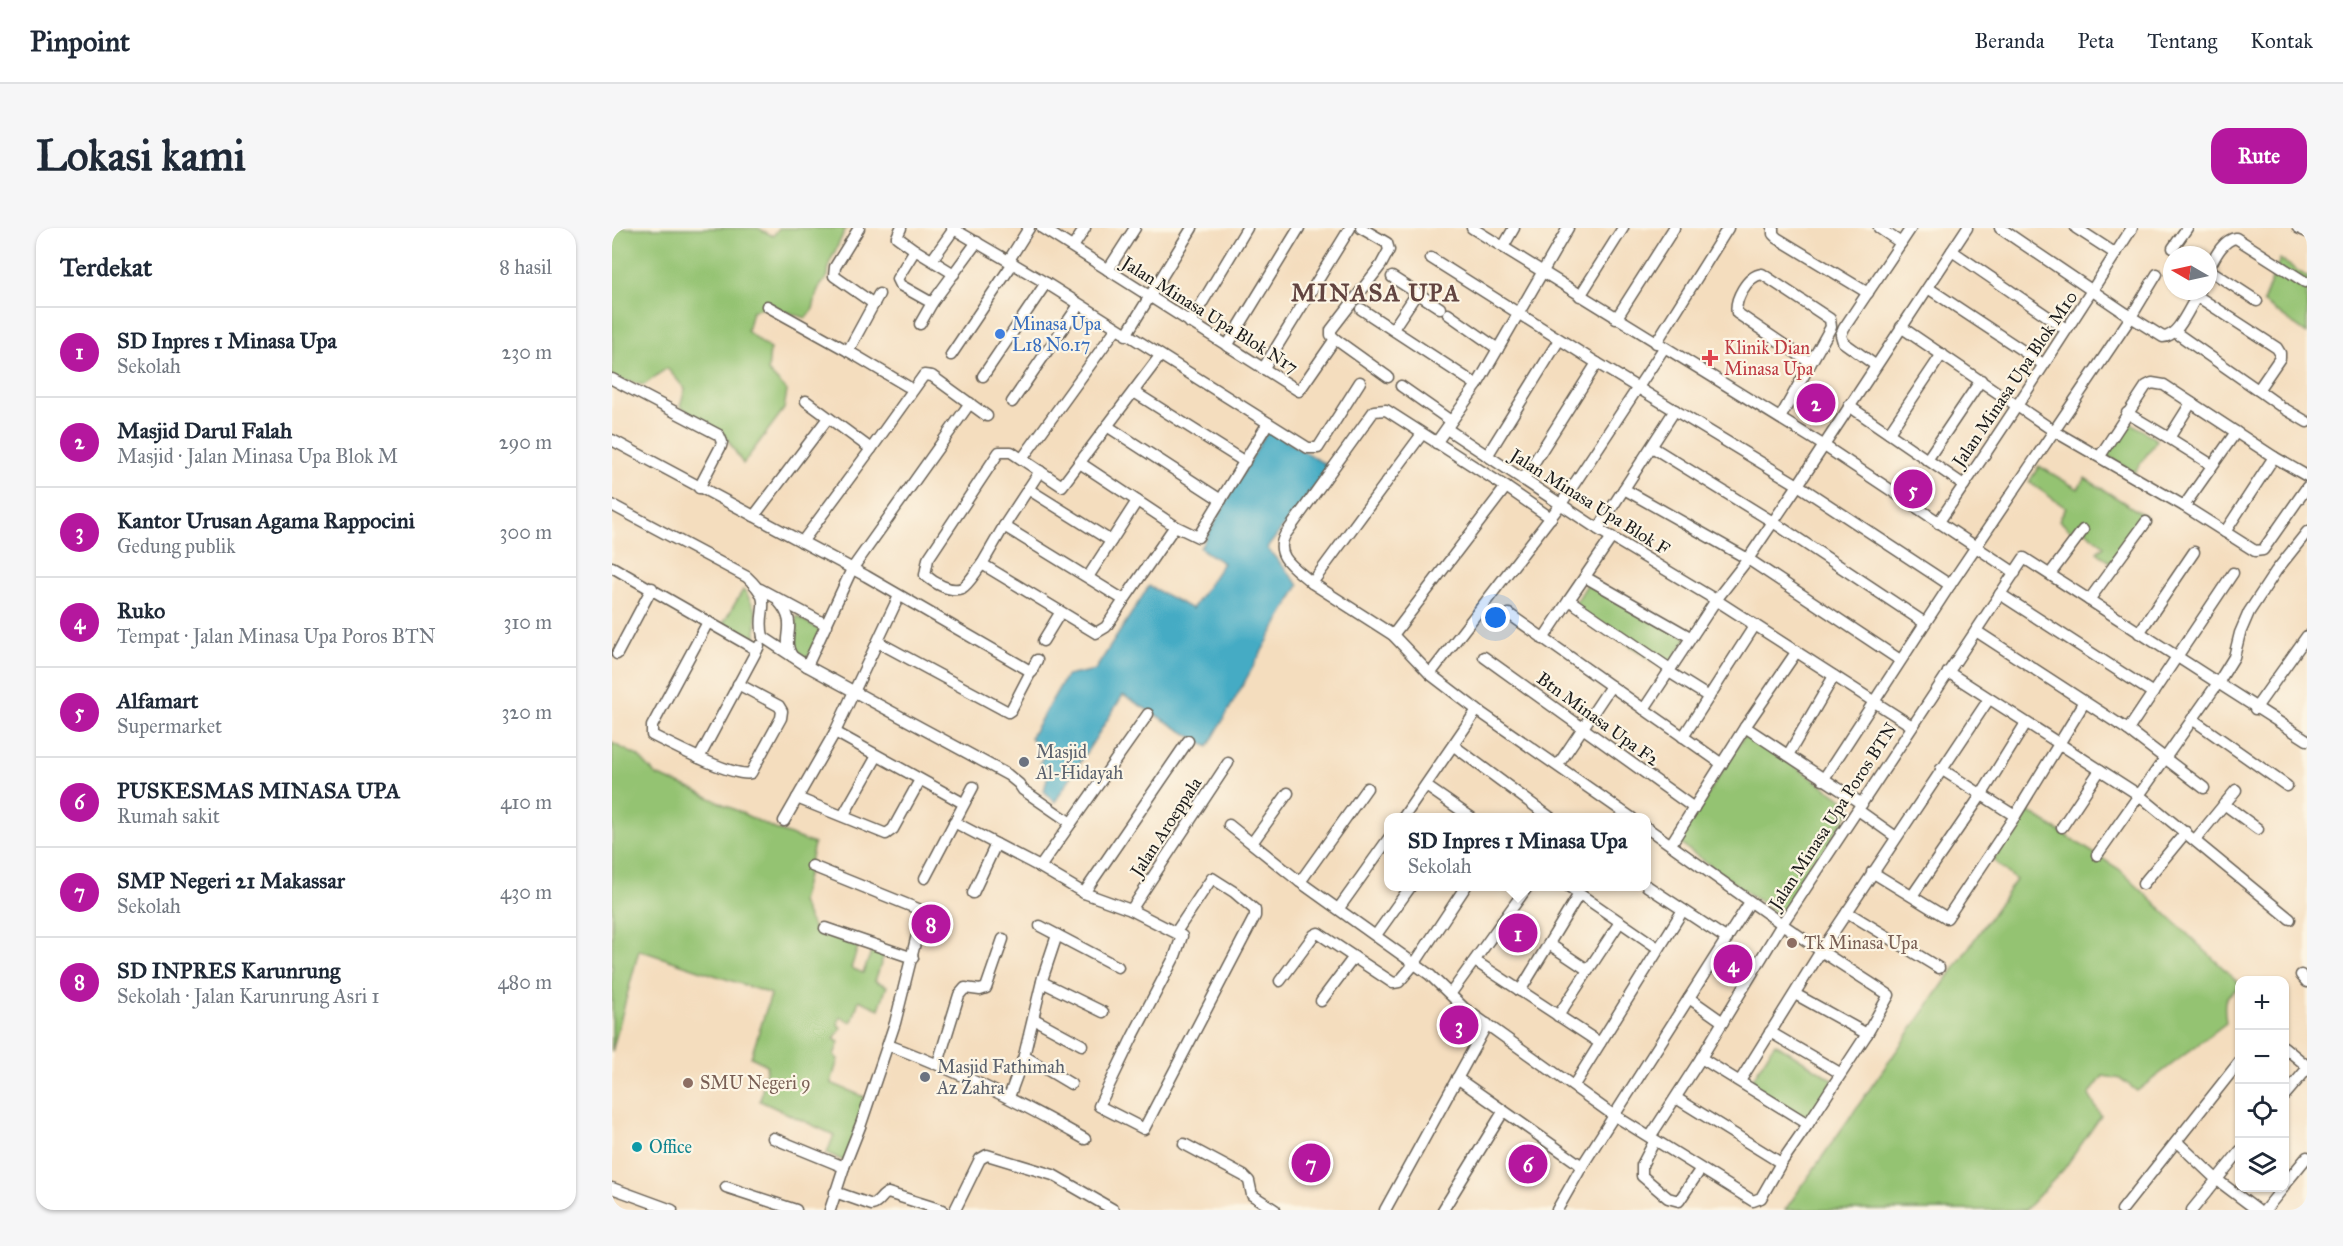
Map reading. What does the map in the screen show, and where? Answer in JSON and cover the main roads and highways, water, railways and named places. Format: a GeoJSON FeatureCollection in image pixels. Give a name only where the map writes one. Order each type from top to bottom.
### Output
{"type":"FeatureCollection","features":[{"type":"Feature","properties":{"kind":"water"},"geometry":{"type":"Polygon","coordinates":[[[1268,430],[1330,467],[1267,548],[1299,585],[1208,747],[1123,695],[1055,802],[1044,791],[1049,770],[1040,764],[1045,749],[1030,738],[1066,676],[1095,670],[1149,586],[1192,609],[1223,563],[1200,548],[1268,430]]]}},
{"type":"Feature","properties":{"kind":"place","name":"Minasa Upa L18 No.17"},"geometry":{"type":"Point","coordinates":[1000,334]}},
{"type":"Feature","properties":{"kind":"place","name":"Klinik Dian Minasa Upa"},"geometry":{"type":"Point","coordinates":[1710,358]}},
{"type":"Feature","properties":{"kind":"place","name":"Masjid Darul Falah"},"geometry":{"type":"Point","coordinates":[1816,403]}},
{"type":"Feature","properties":{"kind":"place","name":"Alfamart"},"geometry":{"type":"Point","coordinates":[1913,489]}},
{"type":"Feature","properties":{"kind":"place","name":"Masjid Al-Hidayah"},"geometry":{"type":"Point","coordinates":[1024,762]}},
{"type":"Feature","properties":{"kind":"place","name":"SD INPRES Karunrung"},"geometry":{"type":"Point","coordinates":[931,924]}},
{"type":"Feature","properties":{"kind":"place","name":"SD Inpres 1 Minasa Upa"},"geometry":{"type":"Point","coordinates":[1518,933]}},
{"type":"Feature","properties":{"kind":"place","name":"Tk Minasa Upa"},"geometry":{"type":"Point","coordinates":[1792,943]}},
{"type":"Feature","properties":{"kind":"place","name":"Ruko"},"geometry":{"type":"Point","coordinates":[1733,964]}},
{"type":"Feature","properties":{"kind":"place","name":"Kantor Urusan Agama Rappocini"},"geometry":{"type":"Point","coordinates":[1459,1025]}},
{"type":"Feature","properties":{"kind":"place","name":"Masjid Fathimah Az Zahra"},"geometry":{"type":"Point","coordinates":[925,1077]}},
{"type":"Feature","properties":{"kind":"place","name":"SMU Negeri 9"},"geometry":{"type":"Point","coordinates":[688,1083]}},
{"type":"Feature","properties":{"kind":"place","name":"Office"},"geometry":{"type":"Point","coordinates":[637,1147]}},
{"type":"Feature","properties":{"kind":"place","name":"SMP Negeri 21 Makassar"},"geometry":{"type":"Point","coordinates":[1311,1163]}},
{"type":"Feature","properties":{"kind":"place","name":"PUSKESMAS MINASA UPA"},"geometry":{"type":"Point","coordinates":[1528,1164]}},
{"type":"Feature","properties":{"kind":"district","name":"MINASA UPA"},"geometry":{"type":"Point","coordinates":[1376,293]}}]}
